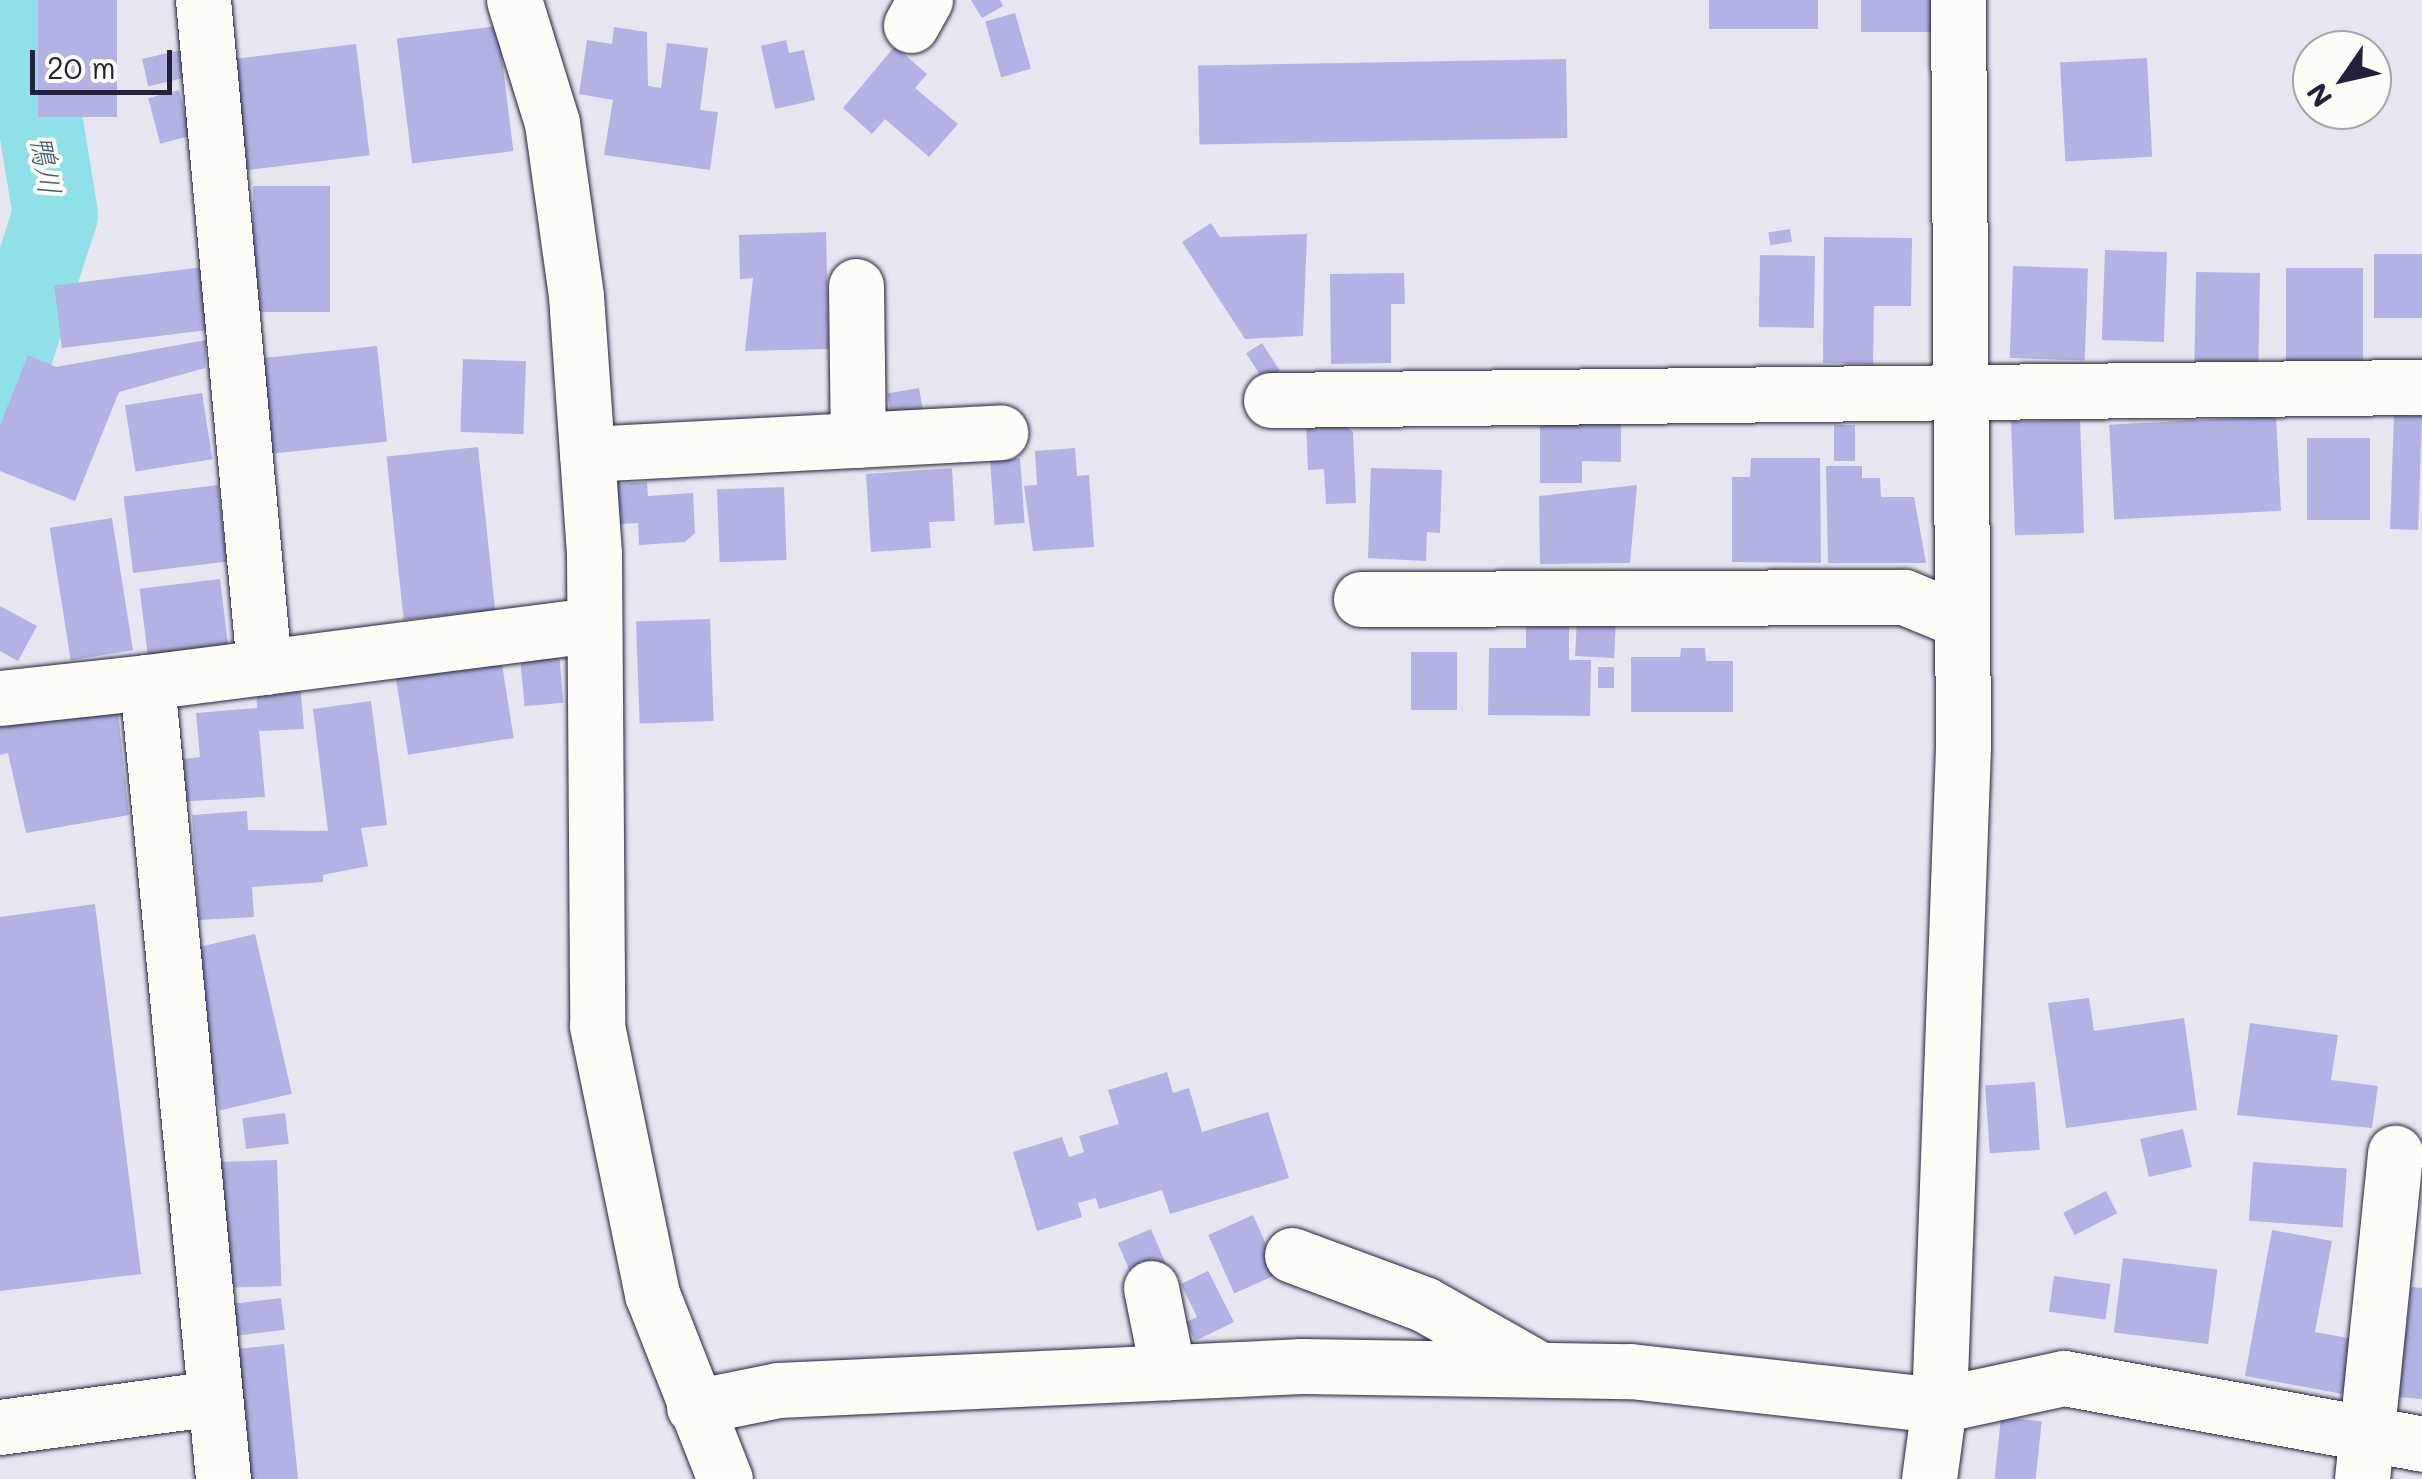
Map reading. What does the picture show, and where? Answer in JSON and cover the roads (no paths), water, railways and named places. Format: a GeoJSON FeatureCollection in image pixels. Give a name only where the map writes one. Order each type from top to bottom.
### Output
{"type":"FeatureCollection","features":[{"type":"Feature","properties":{"kind":"street"},"geometry":{"type":"LineString","coordinates":[[203,0],[264,668]]}},
{"type":"Feature","properties":{"kind":"street"},"geometry":{"type":"LineString","coordinates":[[514,0],[552,123],[587,454],[597,1026],[652,1294],[725,1479]]}},
{"type":"Feature","properties":{"kind":"street"},"geometry":{"type":"LineString","coordinates":[[1928,1479],[1939,1405],[1960,620],[1954,392],[1958,0]]}},
{"type":"Feature","properties":{"kind":"street"},"geometry":{"type":"LineString","coordinates":[[856,286],[858,440]]}},
{"type":"Feature","properties":{"kind":"street"},"geometry":{"type":"LineString","coordinates":[[1271,400],[2422,387]]}},
{"type":"Feature","properties":{"kind":"street"},"geometry":{"type":"LineString","coordinates":[[587,454],[1000,432]]}},
{"type":"Feature","properties":{"kind":"street"},"geometry":{"type":"LineString","coordinates":[[1361,599],[1904,598],[1960,620]]}},
{"type":"Feature","properties":{"kind":"street"},"geometry":{"type":"LineString","coordinates":[[0,698],[593,626]]}},
{"type":"Feature","properties":{"kind":"street"},"geometry":{"type":"LineString","coordinates":[[147,682],[223,1479]]}},
{"type":"Feature","properties":{"kind":"street"},"geometry":{"type":"LineString","coordinates":[[2364,1458],[2395,1153]]}},
{"type":"Feature","properties":{"kind":"street"},"geometry":{"type":"LineString","coordinates":[[1292,1254],[1424,1304],[1539,1370]]}},
{"type":"Feature","properties":{"kind":"street"},"geometry":{"type":"LineString","coordinates":[[1151,1288],[1168,1372]]}},
{"type":"Feature","properties":{"kind":"street"},"geometry":{"type":"LineString","coordinates":[[694,1407],[778,1390],[1168,1372],[1539,1370],[1939,1405],[2064,1378],[2364,1458],[2422,1444]]}},
{"type":"Feature","properties":{"kind":"street"},"geometry":{"type":"LineString","coordinates":[[0,1427],[214,1398]]}},
{"type":"Feature","properties":{"kind":"waterway","name":"鴨川"},"geometry":{"type":"LineString","coordinates":[[0,384],[55,214],[20,0]]}}]}
